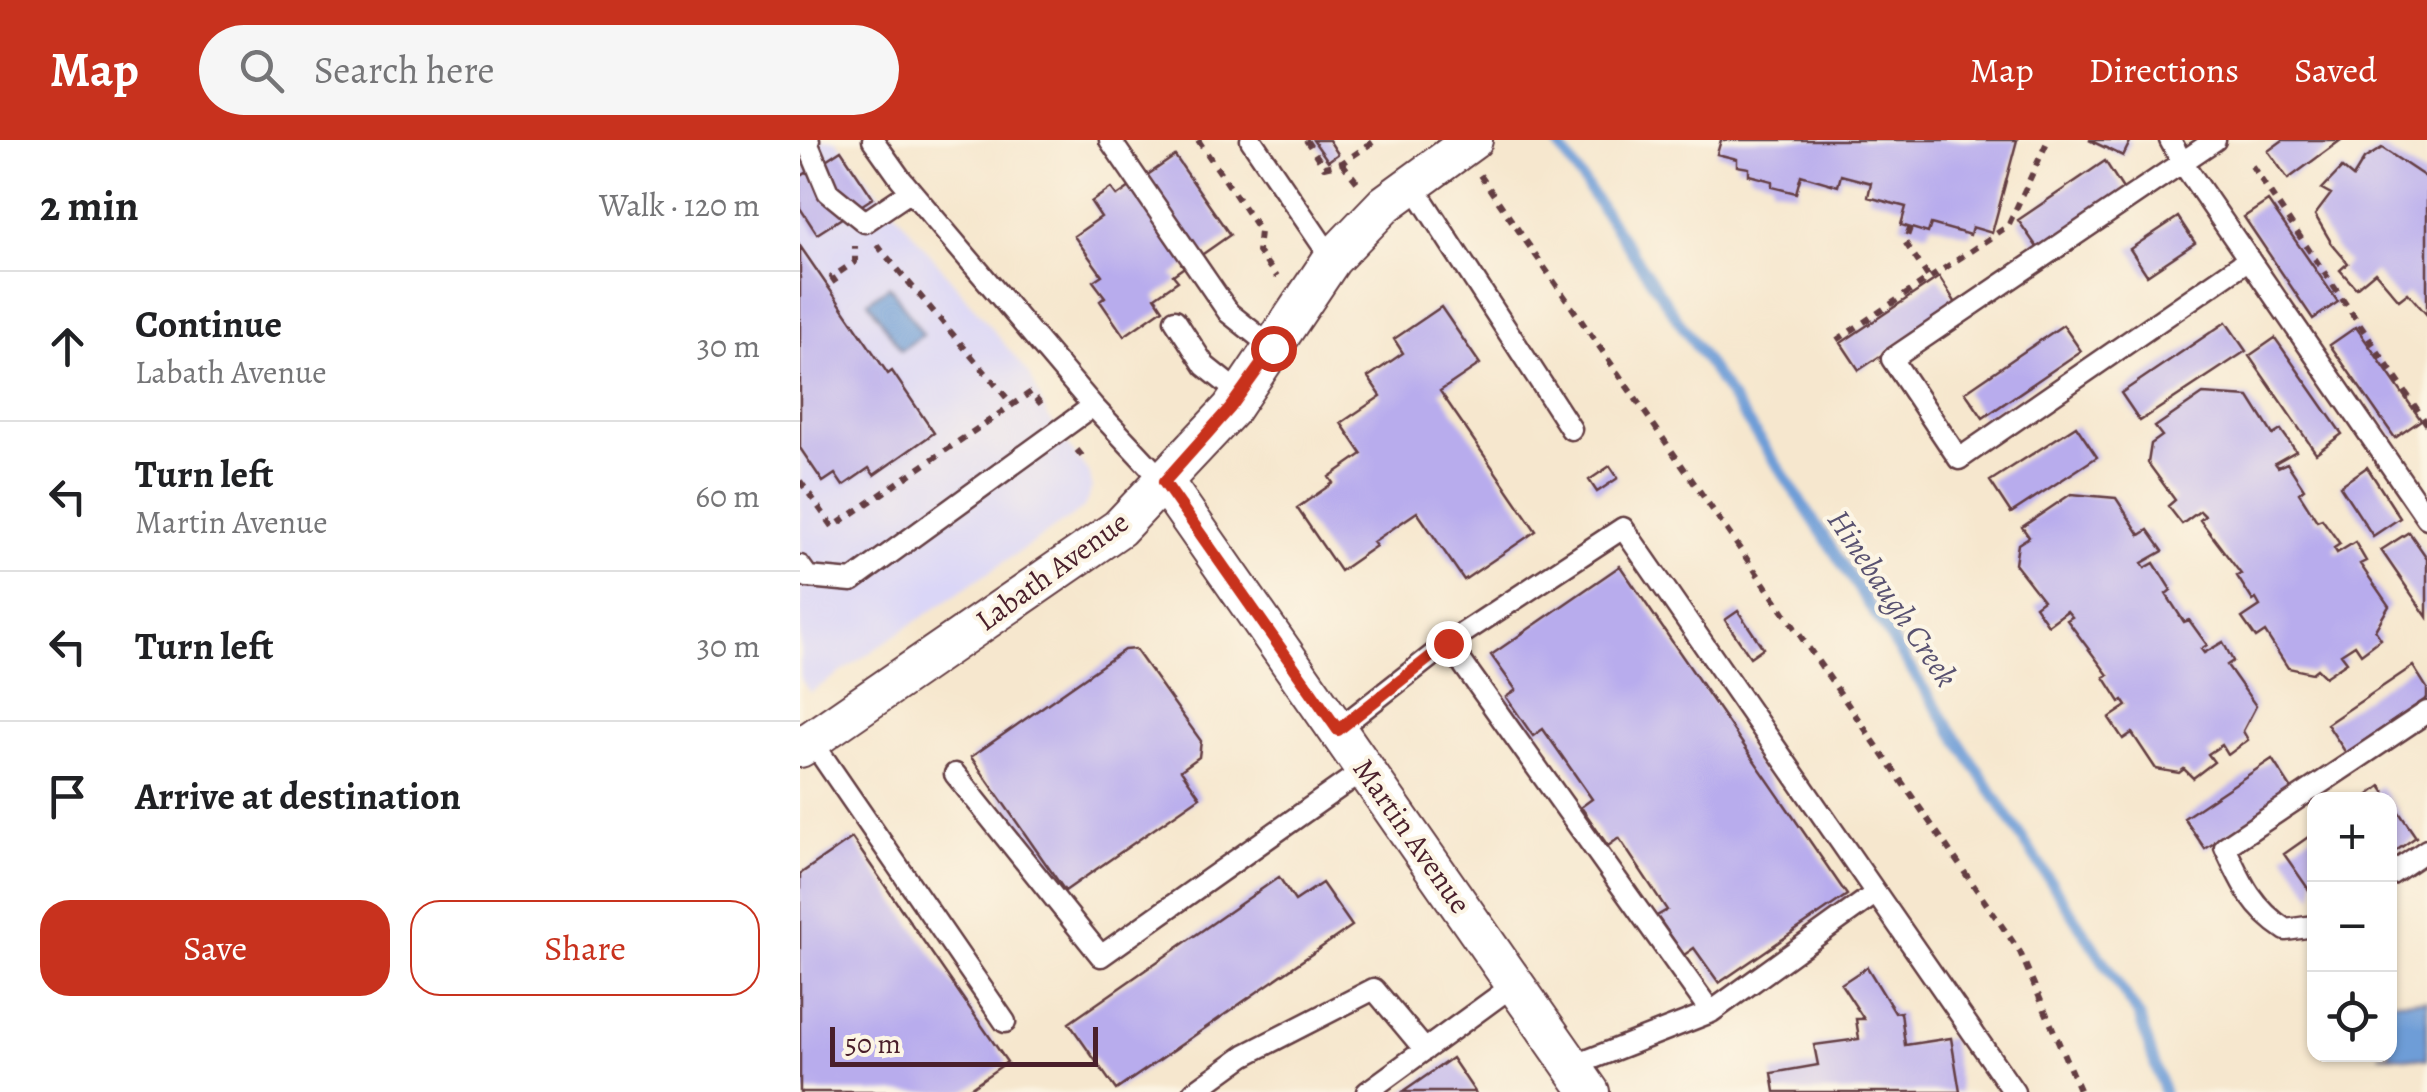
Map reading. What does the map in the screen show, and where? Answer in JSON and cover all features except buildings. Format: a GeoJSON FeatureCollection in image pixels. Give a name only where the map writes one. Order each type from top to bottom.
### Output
{"type":"FeatureCollection","features":[{"type":"Feature","properties":{"kind":"street","name":"Labath Avenue"},"geometry":{"type":"LineString","coordinates":[[806,744],[1119,528],[1240,394],[1332,259],[1385,204],[1468,144]]}},
{"type":"Feature","properties":{"kind":"street","name":"Martin Avenue"},"geometry":{"type":"LineString","coordinates":[[1164,482],[1581,1079]]}},
{"type":"Feature","properties":{"kind":"lane"},"geometry":{"type":"LineString","coordinates":[[809,140],[828,192],[865,222],[912,191]]}},
{"type":"Feature","properties":{"kind":"lane"},"geometry":{"type":"LineString","coordinates":[[873,140],[1093,406],[1164,482]]}},
{"type":"Feature","properties":{"kind":"lane"},"geometry":{"type":"LineString","coordinates":[[1110,140],[1228,313],[1273,348]]}},
{"type":"Feature","properties":{"kind":"lane"},"geometry":{"type":"LineString","coordinates":[[1251,140],[1332,259]]}},
{"type":"Feature","properties":{"kind":"lane"},"geometry":{"type":"LineString","coordinates":[[2170,140],[2427,518]]}},
{"type":"Feature","properties":{"kind":"lane"},"geometry":{"type":"LineString","coordinates":[[2215,140],[1892,359],[1960,459],[2249,259]]}},
{"type":"Feature","properties":{"kind":"lane"},"geometry":{"type":"LineString","coordinates":[[1412,184],[1571,428]]}},
{"type":"Feature","properties":{"kind":"lane"},"geometry":{"type":"LineString","coordinates":[[1174,320],[1205,366],[1240,394]]}},
{"type":"Feature","properties":{"kind":"lane"},"geometry":{"type":"LineString","coordinates":[[800,566],[808,577],[852,581],[1093,406]]}},
{"type":"Feature","properties":{"kind":"lane"},"geometry":{"type":"LineString","coordinates":[[1338,730],[1448,643],[1623,528],[2014,1092]]}},
{"type":"Feature","properties":{"kind":"lane"},"geometry":{"type":"LineString","coordinates":[[1448,643],[1711,1012]]}},
{"type":"Feature","properties":{"kind":"lane"},"geometry":{"type":"LineString","coordinates":[[2307,927],[2286,930],[2265,917],[2244,888],[2225,847],[2427,712]]}},
{"type":"Feature","properties":{"kind":"lane"},"geometry":{"type":"LineString","coordinates":[[806,744],[1005,1022]]}},
{"type":"Feature","properties":{"kind":"lane"},"geometry":{"type":"LineString","coordinates":[[955,774],[1101,956],[1365,769]]}},
{"type":"Feature","properties":{"kind":"lane"},"geometry":{"type":"LineString","coordinates":[[2397,871],[2427,850]]}},
{"type":"Feature","properties":{"kind":"lane"},"geometry":{"type":"LineString","coordinates":[[1581,1079],[1711,1012],[1876,893]]}},
{"type":"Feature","properties":{"kind":"lane"},"geometry":{"type":"LineString","coordinates":[[1367,1092],[1516,984]]}},
{"type":"Feature","properties":{"kind":"lane"},"geometry":{"type":"LineString","coordinates":[[1194,1092],[1246,1054],[1374,989],[1425,1050]]}},
{"type":"Feature","properties":{"kind":"path"},"geometry":{"type":"LineString","coordinates":[[1198,140],[1260,231],[1258,252],[1278,278]]}},
{"type":"Feature","properties":{"kind":"path"},"geometry":{"type":"LineString","coordinates":[[1306,140],[1324,167],[1342,164],[1376,140]]}},
{"type":"Feature","properties":{"kind":"path"},"geometry":{"type":"LineString","coordinates":[[1837,340],[2008,226],[2048,140]]}},
{"type":"Feature","properties":{"kind":"path"},"geometry":{"type":"LineString","coordinates":[[1468,144],[2020,952],[2080,1092]]}},
{"type":"Feature","properties":{"kind":"path"},"geometry":{"type":"LineString","coordinates":[[1342,164],[1358,182]]}},
{"type":"Feature","properties":{"kind":"path"},"geometry":{"type":"LineString","coordinates":[[2252,166],[2427,424]]}},
{"type":"Feature","properties":{"kind":"path"},"geometry":{"type":"LineString","coordinates":[[1910,228],[1905,242],[1929,278]]}},
{"type":"Feature","properties":{"kind":"path"},"geometry":{"type":"LineString","coordinates":[[800,480],[833,527],[1012,404],[872,239]]}},
{"type":"Feature","properties":{"kind":"path"},"geometry":{"type":"LineString","coordinates":[[836,283],[832,277],[855,262],[855,240],[850,240]]}},
{"type":"Feature","properties":{"kind":"shaded area"},"geometry":{"type":"Polygon","coordinates":[[[800,140],[836,140],[1030,375],[1048,417],[1090,475],[1092,487],[1084,508],[810,693],[800,678],[800,140]]]}},
{"type":"Feature","properties":{"kind":"water"},"geometry":{"type":"Polygon","coordinates":[[[890,286],[923,335],[901,350],[868,301],[890,286]]]}},
{"type":"Feature","properties":{"kind":"water"},"geometry":{"type":"Polygon","coordinates":[[[2427,1000],[2427,1059],[2397,1056],[2397,1001],[2427,1000]]]}},
{"type":"Feature","properties":{"kind":"waterway","name":"Hinebaugh Creek"},"geometry":{"type":"LineString","coordinates":[[1558,144],[1781,471],[2139,1016],[2164,1092]]}},
{"type":"Feature","properties":{"kind":"route"},"geometry":{"type":"LineString","coordinates":[[1273,348],[1230,408],[1164,482],[1338,730],[1448,643]]}}]}
